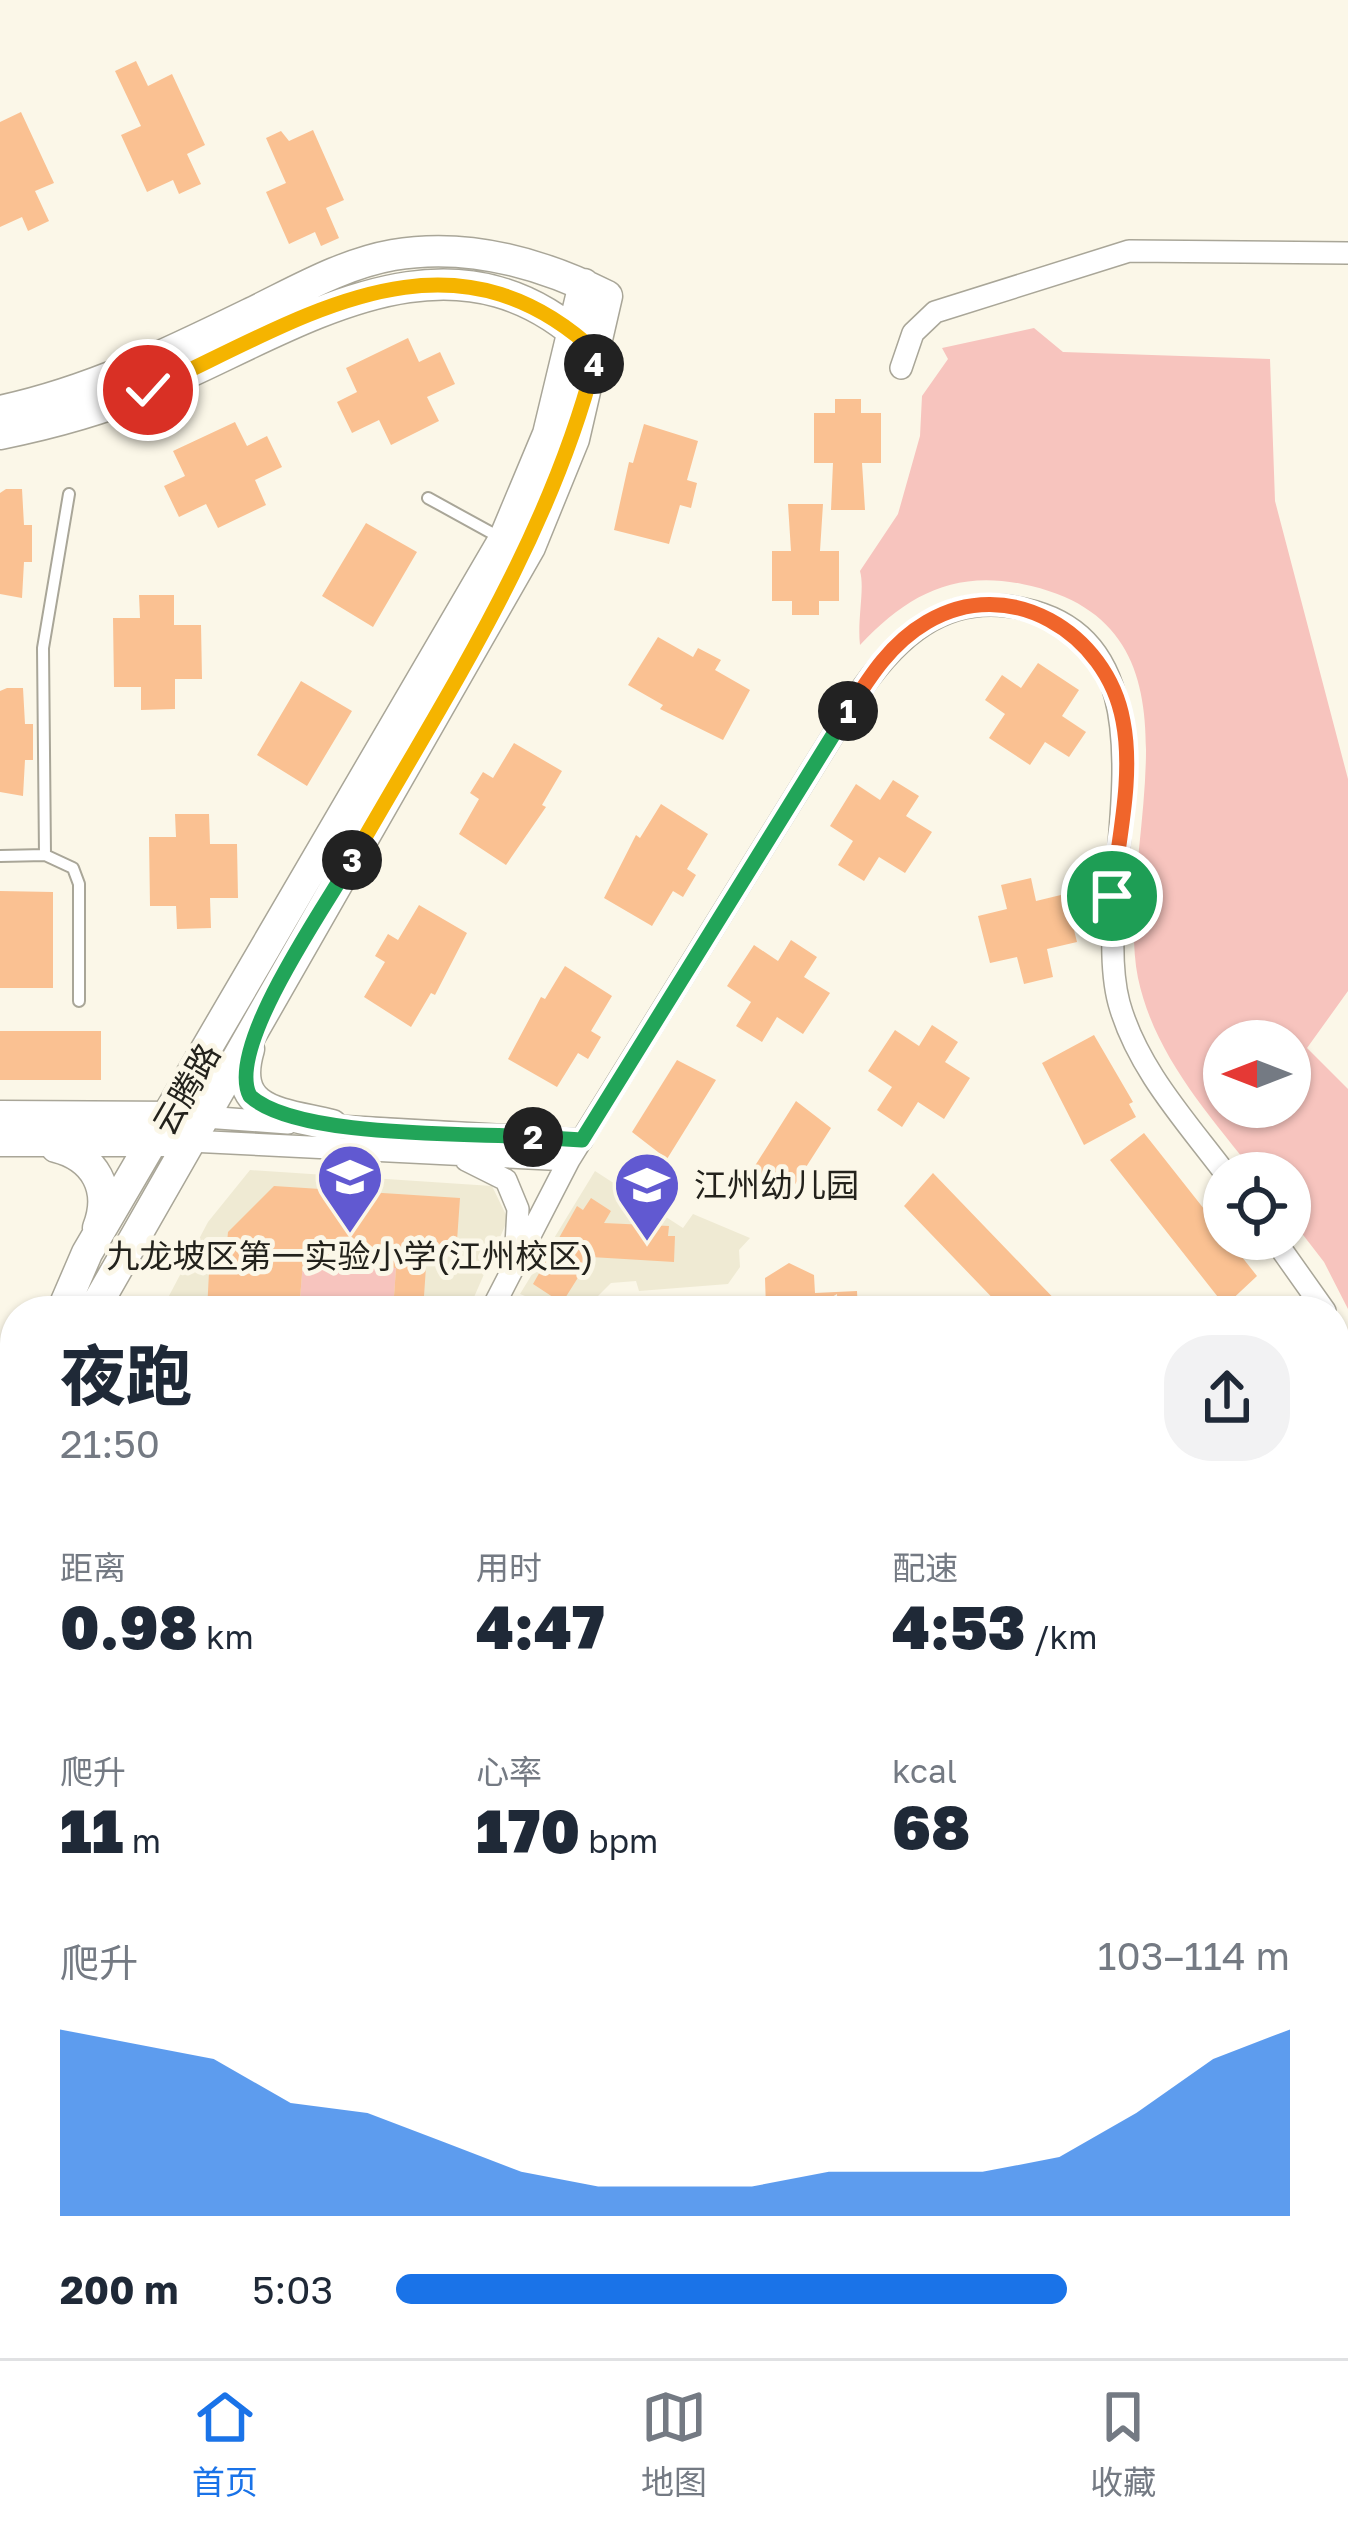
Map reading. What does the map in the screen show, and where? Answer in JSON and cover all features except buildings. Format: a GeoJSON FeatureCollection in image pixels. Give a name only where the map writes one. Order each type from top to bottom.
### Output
{"type":"FeatureCollection","features":[{"type":"Feature","properties":{"kind":"street"},"geometry":{"type":"LineString","coordinates":[[901,368],[913,333],[935,312],[1129,251],[1348,253]]}},
{"type":"Feature","properties":{"kind":"street","name":"云腾路"},"geometry":{"type":"LineString","coordinates":[[0,411],[74,393],[139,368],[330,275],[397,254],[501,256],[596,290],[574,439],[530,547],[102,1296]]}},
{"type":"Feature","properties":{"kind":"street"},"geometry":{"type":"LineString","coordinates":[[0,434],[148,390],[374,292],[437,285],[498,292],[526,300],[586,343]]}},
{"type":"Feature","properties":{"kind":"street","name":"云腾路"},"geometry":{"type":"LineString","coordinates":[[69,1296],[88,1253],[504,539],[586,343]]}},
{"type":"Feature","properties":{"kind":"street"},"geometry":{"type":"LineString","coordinates":[[497,1296],[569,1160],[878,666],[896,645],[933,619],[957,610],[1002,606],[1065,628],[1097,658],[1117,698],[1126,772],[1110,922],[1120,1004],[1152,1076],[1209,1152]]}},
{"type":"Feature","properties":{"kind":"street"},"geometry":{"type":"LineString","coordinates":[[254,1032],[244,1066],[250,1096],[269,1110],[332,1126]]}},
{"type":"Feature","properties":{"kind":"street"},"geometry":{"type":"LineString","coordinates":[[0,1115],[162,1129],[332,1126],[582,1140]]}},
{"type":"Feature","properties":{"kind":"street"},"geometry":{"type":"LineString","coordinates":[[0,1141],[162,1129]]}},
{"type":"Feature","properties":{"kind":"street"},"geometry":{"type":"LineString","coordinates":[[198,1129],[569,1160]]}},
{"type":"Feature","properties":{"kind":"street"},"geometry":{"type":"LineString","coordinates":[[32,1141],[74,1151],[95,1170],[104,1202],[88,1253]]}},
{"type":"Feature","properties":{"kind":"street"},"geometry":{"type":"LineString","coordinates":[[425,1150],[478,1163],[506,1180],[519,1225],[512,1263]]}},
{"type":"Feature","properties":{"kind":"street"},"geometry":{"type":"LineString","coordinates":[[1289,1260],[1314,1296]]}},
{"type":"Feature","properties":{"kind":"lane"},"geometry":{"type":"LineString","coordinates":[[45,855],[43,648],[69,494]]}},
{"type":"Feature","properties":{"kind":"lane"},"geometry":{"type":"LineString","coordinates":[[428,498],[504,539]]}},
{"type":"Feature","properties":{"kind":"lane"},"geometry":{"type":"LineString","coordinates":[[0,856],[45,855],[73,868],[79,884],[80,1001]]}},
{"type":"Feature","properties":{"kind":"shaded area"},"geometry":{"type":"Polygon","coordinates":[[[1034,328],[1063,352],[1270,359],[1275,501],[1348,779],[1348,991],[1311,1042],[1311,1020],[1203,1020],[1203,1106],[1156,1032],[1138,978],[1134,925],[1146,747],[1141,692],[1122,644],[1084,607],[1022,584],[974,581],[913,600],[860,645],[860,571],[898,514],[920,436],[922,396],[948,359],[942,348],[1034,328]]]}},
{"type":"Feature","properties":{"kind":"shaded area"},"geometry":{"type":"Polygon","coordinates":[[[1311,1052],[1348,1089],[1348,1296],[1341,1296],[1311,1245],[1311,1152],[1238,1152],[1219,1128],[1311,1128],[1311,1052]]]}},
{"type":"Feature","properties":{"kind":"shaded area","name":"九龙坡区第一实验小学(江州校区)"},"geometry":{"type":"Polygon","coordinates":[[[250,1170],[492,1186],[508,1219],[475,1296],[169,1296],[208,1222],[250,1170]]]}},
{"type":"Feature","properties":{"kind":"shaded area","name":"江州幼儿园"},"geometry":{"type":"Polygon","coordinates":[[[595,1171],[683,1228],[693,1214],[750,1238],[739,1250],[740,1267],[728,1284],[639,1291],[636,1281],[611,1283],[598,1296],[520,1294],[595,1171]]]}},
{"type":"Feature","properties":{"kind":"shaded area"},"geometry":{"type":"Polygon","coordinates":[[[303,1262],[396,1268],[394,1296],[300,1296],[303,1262]]]}},
{"type":"Feature","properties":{"kind":"place","name":"九龙坡区第一实验小学(江州校区)"},"geometry":{"type":"Point","coordinates":[350,1236]}},
{"type":"Feature","properties":{"kind":"place","name":"江州幼儿园"},"geometry":{"type":"Point","coordinates":[647,1244]}},
{"type":"Feature","properties":{"kind":"route"},"geometry":{"type":"LineString","coordinates":[[148,390],[341,302],[408,286],[470,286],[526,300],[551,314],[597,353],[574,439],[530,547],[254,1032],[243,1077],[250,1096],[269,1110],[332,1126],[582,1140],[863,687],[913,631],[957,610],[1002,606],[1047,617],[1082,642],[1108,676],[1124,722],[1126,746],[1112,896]]}}]}
